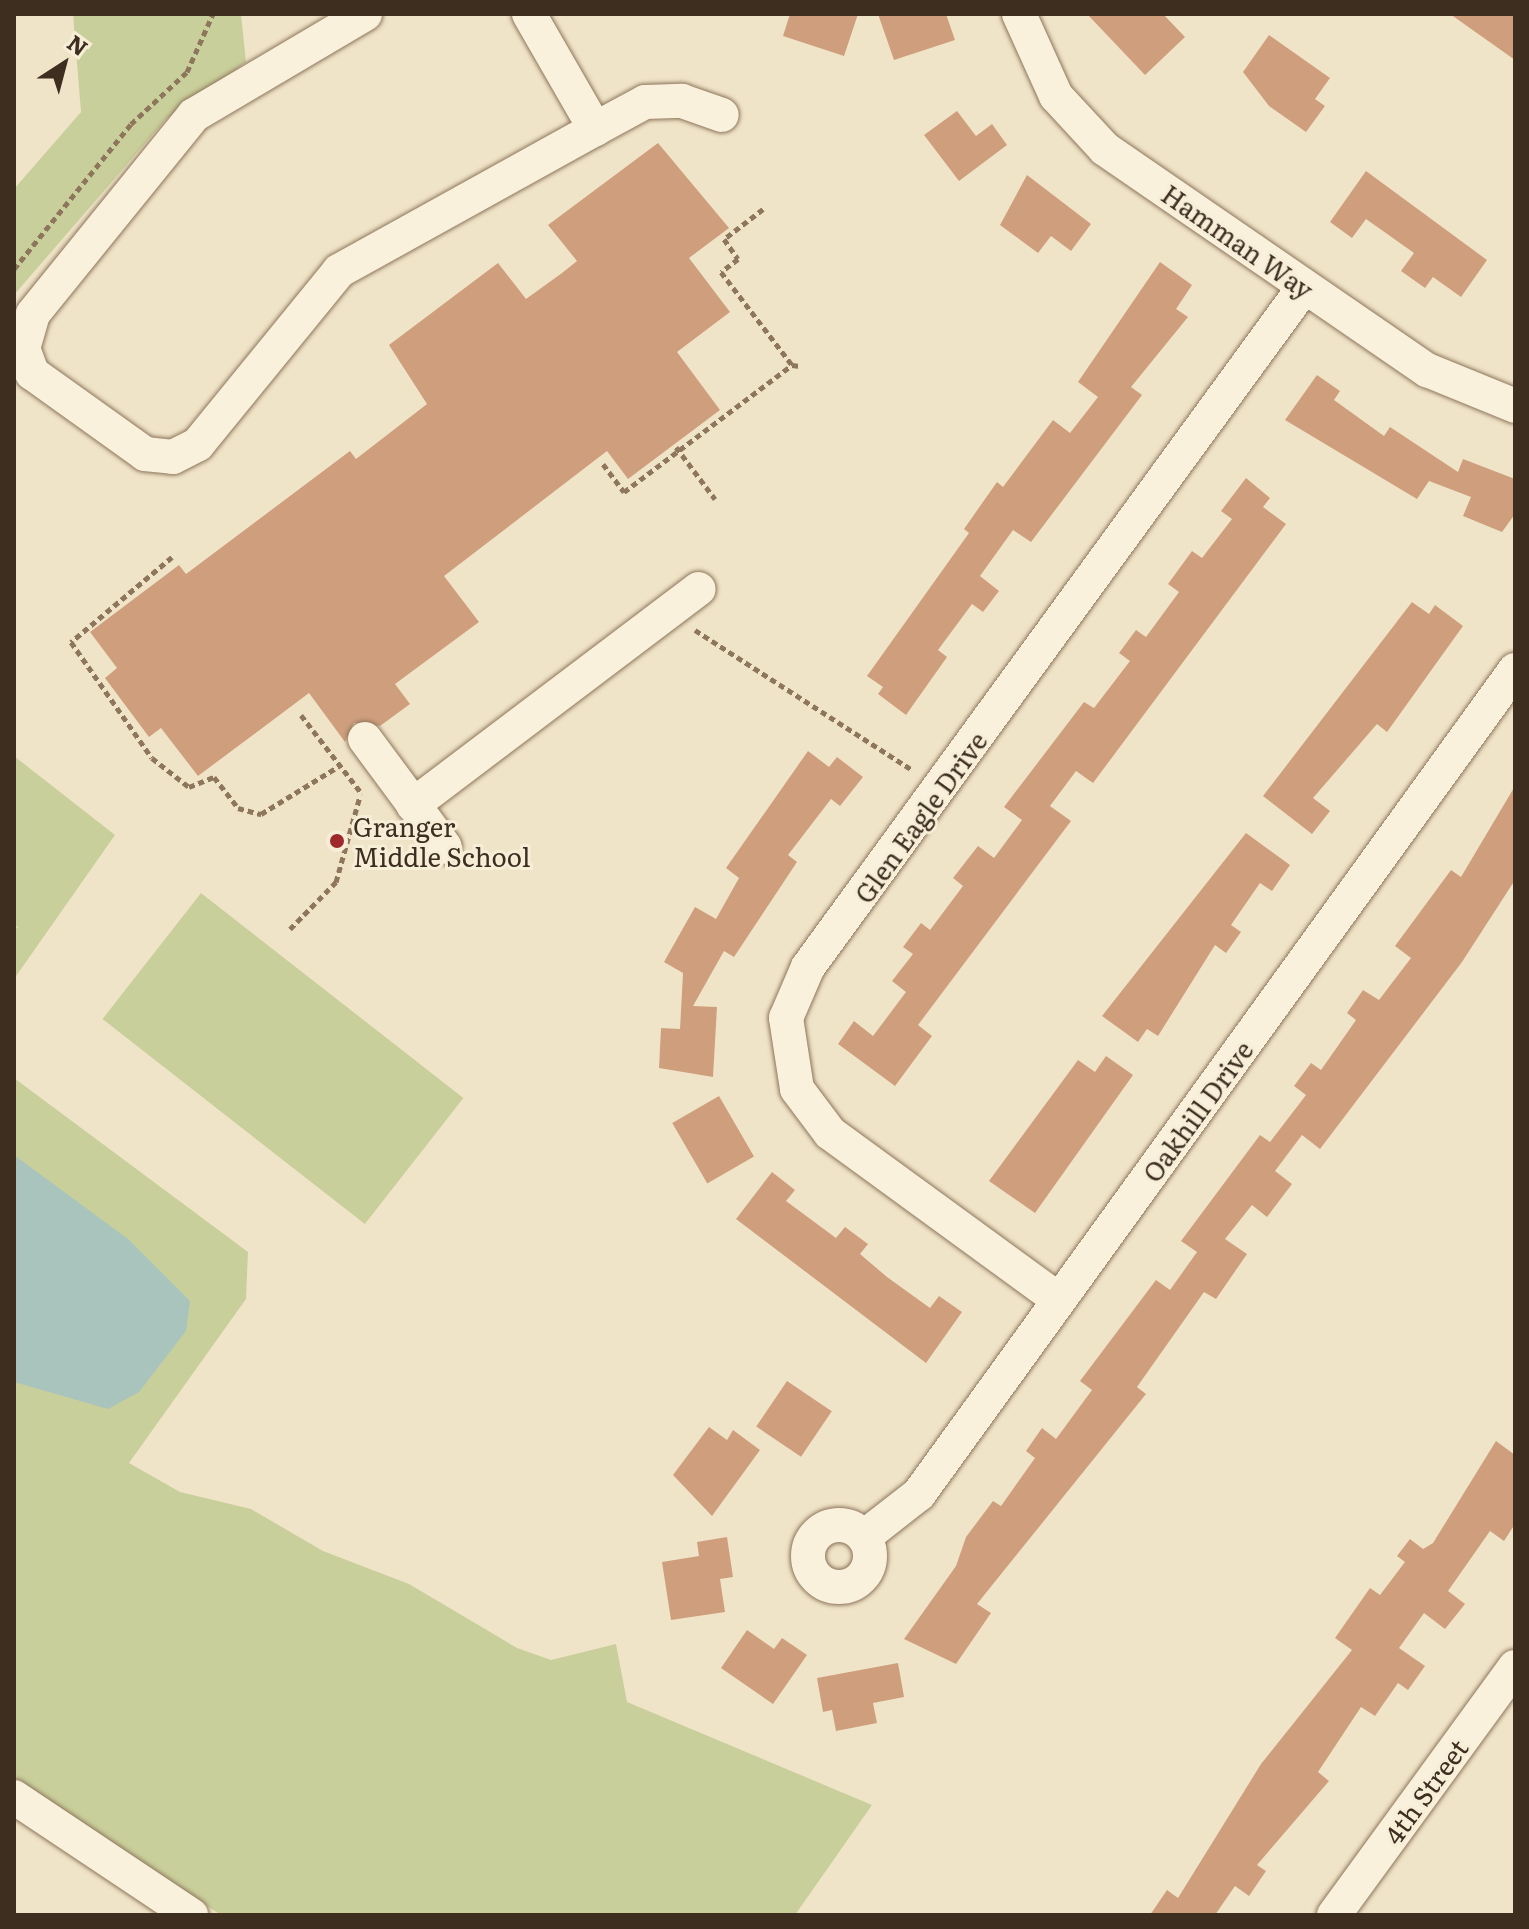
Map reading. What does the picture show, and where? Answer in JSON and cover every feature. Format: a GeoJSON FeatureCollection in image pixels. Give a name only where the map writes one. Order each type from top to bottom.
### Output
{"type":"FeatureCollection","features":[{"type":"Feature","properties":{"kind":"street"},"geometry":{"type":"LineString","coordinates":[[365,14],[194,115],[33,314],[23,348],[32,373],[128,445],[161,458],[185,454],[339,271],[645,102],[682,101],[722,115]]}},
{"type":"Feature","properties":{"kind":"street"},"geometry":{"type":"LineString","coordinates":[[529,14],[595,129]]}},
{"type":"Feature","properties":{"kind":"street","name":"Hamman Way"},"geometry":{"type":"LineString","coordinates":[[1019,14],[1056,96],[1088,135],[1427,370],[1515,406]]}},
{"type":"Feature","properties":{"kind":"street","name":"Glen Eagle Drive"},"geometry":{"type":"LineString","coordinates":[[1059,1300],[808,1111],[789,1067],[786,1018],[808,967],[1304,287]]}},
{"type":"Feature","properties":{"kind":"street"},"geometry":{"type":"LineString","coordinates":[[413,805],[699,589]]}},
{"type":"Feature","properties":{"kind":"street","name":"Oakhill Drive"},"geometry":{"type":"LineString","coordinates":[[864,1537],[919,1494],[1515,670]]}},
{"type":"Feature","properties":{"kind":"street"},"geometry":{"type":"LineString","coordinates":[[365,739],[445,847]]}},
{"type":"Feature","properties":{"kind":"street","name":"4th Street"},"geometry":{"type":"LineString","coordinates":[[1334,1915],[1515,1667]]}},
{"type":"Feature","properties":{"kind":"street"},"geometry":{"type":"LineString","coordinates":[[14,1797],[191,1915]]}},
{"type":"Feature","properties":{"kind":"path"},"geometry":{"type":"LineString","coordinates":[[14,269],[131,124],[187,72],[213,14]]}},
{"type":"Feature","properties":{"kind":"path"},"geometry":{"type":"LineString","coordinates":[[763,209],[724,239],[738,259],[721,272],[792,365]]}},
{"type":"Feature","properties":{"kind":"path"},"geometry":{"type":"LineString","coordinates":[[603,464],[624,492],[792,365],[800,366]]}},
{"type":"Feature","properties":{"kind":"path"},"geometry":{"type":"LineString","coordinates":[[678,449],[715,499]]}},
{"type":"Feature","properties":{"kind":"path"},"geometry":{"type":"LineString","coordinates":[[172,557],[71,642],[152,758],[189,787],[214,777],[248,814],[275,808],[339,766]]}},
{"type":"Feature","properties":{"kind":"path"},"geometry":{"type":"LineString","coordinates":[[688,626],[911,769]]}},
{"type":"Feature","properties":{"kind":"path"},"geometry":{"type":"LineString","coordinates":[[301,715],[360,796]]}},
{"type":"Feature","properties":{"kind":"path"},"geometry":{"type":"LineString","coordinates":[[290,929],[336,882],[360,796],[369,790]]}},
{"type":"Feature","properties":{"kind":"green space"},"geometry":{"type":"Polygon","coordinates":[[[73,14],[241,14],[246,62],[167,118],[14,295],[14,189],[81,112],[73,14]]]}},
{"type":"Feature","properties":{"kind":"green space"},"geometry":{"type":"Polygon","coordinates":[[[14,756],[115,835],[14,979],[14,926],[20,929],[14,924],[14,756]]]}},
{"type":"Feature","properties":{"kind":"green space"},"geometry":{"type":"Polygon","coordinates":[[[201,893],[463,1098],[365,1224],[102,1019],[201,893]]]}},
{"type":"Feature","properties":{"kind":"green space"},"geometry":{"type":"Polygon","coordinates":[[[14,1078],[248,1252],[246,1299],[129,1463],[180,1492],[251,1509],[323,1551],[409,1584],[517,1648],[551,1660],[616,1644],[627,1702],[872,1805],[795,1915],[221,1915],[14,1779],[14,1078]]]}},
{"type":"Feature","properties":{"kind":"water"},"geometry":{"type":"Polygon","coordinates":[[[14,1155],[128,1239],[190,1301],[186,1331],[139,1392],[108,1409],[14,1382],[14,1155]]]}},
{"type":"Feature","properties":{"kind":"building"},"geometry":{"type":"Polygon","coordinates":[[[790,14],[858,14],[844,56],[783,36],[790,14]]]}},
{"type":"Feature","properties":{"kind":"building"},"geometry":{"type":"Polygon","coordinates":[[[878,14],[946,14],[955,40],[894,60],[878,14]]]}},
{"type":"Feature","properties":{"kind":"building"},"geometry":{"type":"Polygon","coordinates":[[[1087,14],[1163,14],[1185,37],[1145,75],[1087,14]]]}},
{"type":"Feature","properties":{"kind":"building"},"geometry":{"type":"Polygon","coordinates":[[[1450,14],[1515,14],[1515,60],[1450,14]]]}},
{"type":"Feature","properties":{"kind":"building"},"geometry":{"type":"Polygon","coordinates":[[[1269,35],[1330,78],[1315,99],[1325,106],[1306,132],[1269,106],[1243,72],[1269,35]]]}},
{"type":"Feature","properties":{"kind":"building"},"geometry":{"type":"Polygon","coordinates":[[[957,111],[976,136],[992,124],[1007,145],[959,181],[924,135],[957,111]]]}},
{"type":"Feature","properties":{"kind":"building"},"geometry":{"type":"Polygon","coordinates":[[[658,143],[729,228],[689,258],[730,312],[677,352],[720,410],[628,479],[607,451],[444,576],[479,622],[395,684],[410,704],[380,726],[354,723],[345,742],[309,693],[198,776],[161,728],[149,737],[105,678],[117,668],[90,632],[179,565],[186,574],[350,451],[356,459],[427,404],[389,345],[498,263],[526,299],[562,273],[577,261],[548,225],[658,143]]]}},
{"type":"Feature","properties":{"kind":"building"},"geometry":{"type":"Polygon","coordinates":[[[1366,171],[1487,260],[1461,297],[1433,277],[1425,288],[1401,271],[1414,253],[1366,219],[1352,238],[1330,222],[1366,171]]]}},
{"type":"Feature","properties":{"kind":"building"},"geometry":{"type":"Polygon","coordinates":[[[1027,175],[1091,224],[1071,251],[1051,236],[1038,253],[1000,225],[1027,175]]]}},
{"type":"Feature","properties":{"kind":"building"},"geometry":{"type":"Polygon","coordinates":[[[1160,262],[1192,285],[1176,309],[1188,317],[1131,387],[1142,395],[1031,542],[1013,530],[980,576],[999,591],[983,612],[972,604],[938,650],[947,657],[906,715],[878,694],[883,687],[867,676],[969,533],[964,529],[997,482],[1003,487],[1053,420],[1070,433],[1098,397],[1078,382],[1160,262]]]}},
{"type":"Feature","properties":{"kind":"building"},"geometry":{"type":"Polygon","coordinates":[[[1317,375],[1340,391],[1334,400],[1384,436],[1390,427],[1458,472],[1463,459],[1515,479],[1515,514],[1502,532],[1463,516],[1471,497],[1429,481],[1417,499],[1285,420],[1317,375]]]}},
{"type":"Feature","properties":{"kind":"building"},"geometry":{"type":"Polygon","coordinates":[[[1246,478],[1270,498],[1263,507],[1286,524],[1093,783],[1076,771],[1050,806],[1071,821],[918,1025],[932,1036],[895,1086],[838,1044],[854,1021],[873,1036],[906,992],[892,981],[913,954],[903,947],[921,923],[930,930],[963,886],[953,878],[978,846],[994,858],[1022,820],[1004,807],[1084,702],[1094,708],[1130,661],[1119,653],[1136,630],[1146,637],[1179,592],[1168,584],[1192,551],[1202,558],[1232,519],[1221,511],[1246,478]]]}},
{"type":"Feature","properties":{"kind":"building"},"geometry":{"type":"Polygon","coordinates":[[[1412,602],[1429,614],[1435,605],[1463,626],[1387,732],[1377,724],[1313,798],[1330,811],[1312,834],[1263,796],[1412,602]]]}},
{"type":"Feature","properties":{"kind":"building"},"geometry":{"type":"Polygon","coordinates":[[[808,751],[829,767],[837,757],[863,777],[840,806],[831,799],[788,855],[797,862],[734,957],[724,951],[693,1006],[717,1007],[713,1077],[659,1068],[661,1028],[680,1029],[683,973],[664,962],[695,907],[716,919],[739,878],[726,868],[808,751]]]}},
{"type":"Feature","properties":{"kind":"building"},"geometry":{"type":"Polygon","coordinates":[[[1515,786],[1515,880],[1462,962],[1320,1149],[1302,1135],[1275,1171],[1292,1184],[1267,1217],[1252,1205],[1225,1239],[1247,1254],[1216,1299],[1204,1292],[1137,1387],[1146,1394],[977,1604],[991,1613],[956,1664],[904,1639],[956,1566],[966,1537],[993,1501],[1001,1506],[1035,1458],[1026,1451],[1042,1428],[1056,1439],[1092,1390],[1080,1381],[1156,1280],[1170,1290],[1197,1252],[1181,1241],[1260,1135],[1270,1142],[1306,1095],[1294,1086],[1311,1063],[1321,1070],[1356,1020],[1347,1013],[1363,990],[1379,1000],[1411,958],[1395,946],[1451,870],[1461,877],[1515,786]]]}},
{"type":"Feature","properties":{"kind":"building"},"geometry":{"type":"Polygon","coordinates":[[[1246,833],[1290,865],[1272,891],[1260,883],[1231,925],[1241,932],[1226,953],[1215,945],[1158,1036],[1147,1029],[1138,1042],[1102,1016],[1246,833]]]}},
{"type":"Feature","properties":{"kind":"building"},"geometry":{"type":"Polygon","coordinates":[[[1106,1056],[1133,1075],[1035,1213],[989,1181],[1078,1060],[1095,1072],[1106,1056]]]}},
{"type":"Feature","properties":{"kind":"building"},"geometry":{"type":"Polygon","coordinates":[[[719,1096],[754,1157],[707,1184],[672,1123],[719,1096]]]}},
{"type":"Feature","properties":{"kind":"building"},"geometry":{"type":"Polygon","coordinates":[[[772,1172],[795,1190],[786,1201],[836,1238],[845,1227],[868,1244],[860,1254],[887,1277],[930,1308],[939,1296],[962,1312],[926,1363],[736,1219],[772,1172]]]}},
{"type":"Feature","properties":{"kind":"building"},"geometry":{"type":"Polygon","coordinates":[[[787,1381],[832,1411],[801,1457],[756,1427],[787,1381]]]}},
{"type":"Feature","properties":{"kind":"building"},"geometry":{"type":"Polygon","coordinates":[[[709,1427],[727,1440],[733,1430],[760,1450],[712,1516],[673,1475],[709,1427]]]}},
{"type":"Feature","properties":{"kind":"building"},"geometry":{"type":"Polygon","coordinates":[[[1496,1441],[1515,1455],[1515,1524],[1504,1541],[1490,1531],[1448,1591],[1465,1604],[1445,1629],[1424,1613],[1399,1648],[1425,1666],[1408,1690],[1398,1683],[1375,1716],[1361,1707],[1318,1772],[1329,1781],[1257,1865],[1266,1871],[1249,1896],[1235,1886],[1215,1915],[1150,1915],[1167,1890],[1178,1898],[1261,1764],[1352,1650],[1335,1638],[1370,1588],[1380,1595],[1405,1562],[1397,1556],[1410,1539],[1423,1549],[1433,1543],[1496,1441]]]}},
{"type":"Feature","properties":{"kind":"building"},"geometry":{"type":"Polygon","coordinates":[[[727,1537],[733,1577],[720,1579],[725,1612],[671,1620],[662,1562],[699,1556],[697,1542],[727,1537]]]}},
{"type":"Feature","properties":{"kind":"building"},"geometry":{"type":"Polygon","coordinates":[[[747,1630],[774,1649],[782,1638],[807,1655],[773,1704],[721,1668],[747,1630]]]}},
{"type":"Feature","properties":{"kind":"building"},"geometry":{"type":"Polygon","coordinates":[[[898,1663],[904,1697],[873,1703],[877,1723],[836,1731],[832,1710],[823,1712],[817,1678],[898,1663]]]}},
{"type":"Feature","properties":{"kind":"place","name":"Granger Middle School"},"geometry":{"type":"Point","coordinates":[337,841]}}]}
